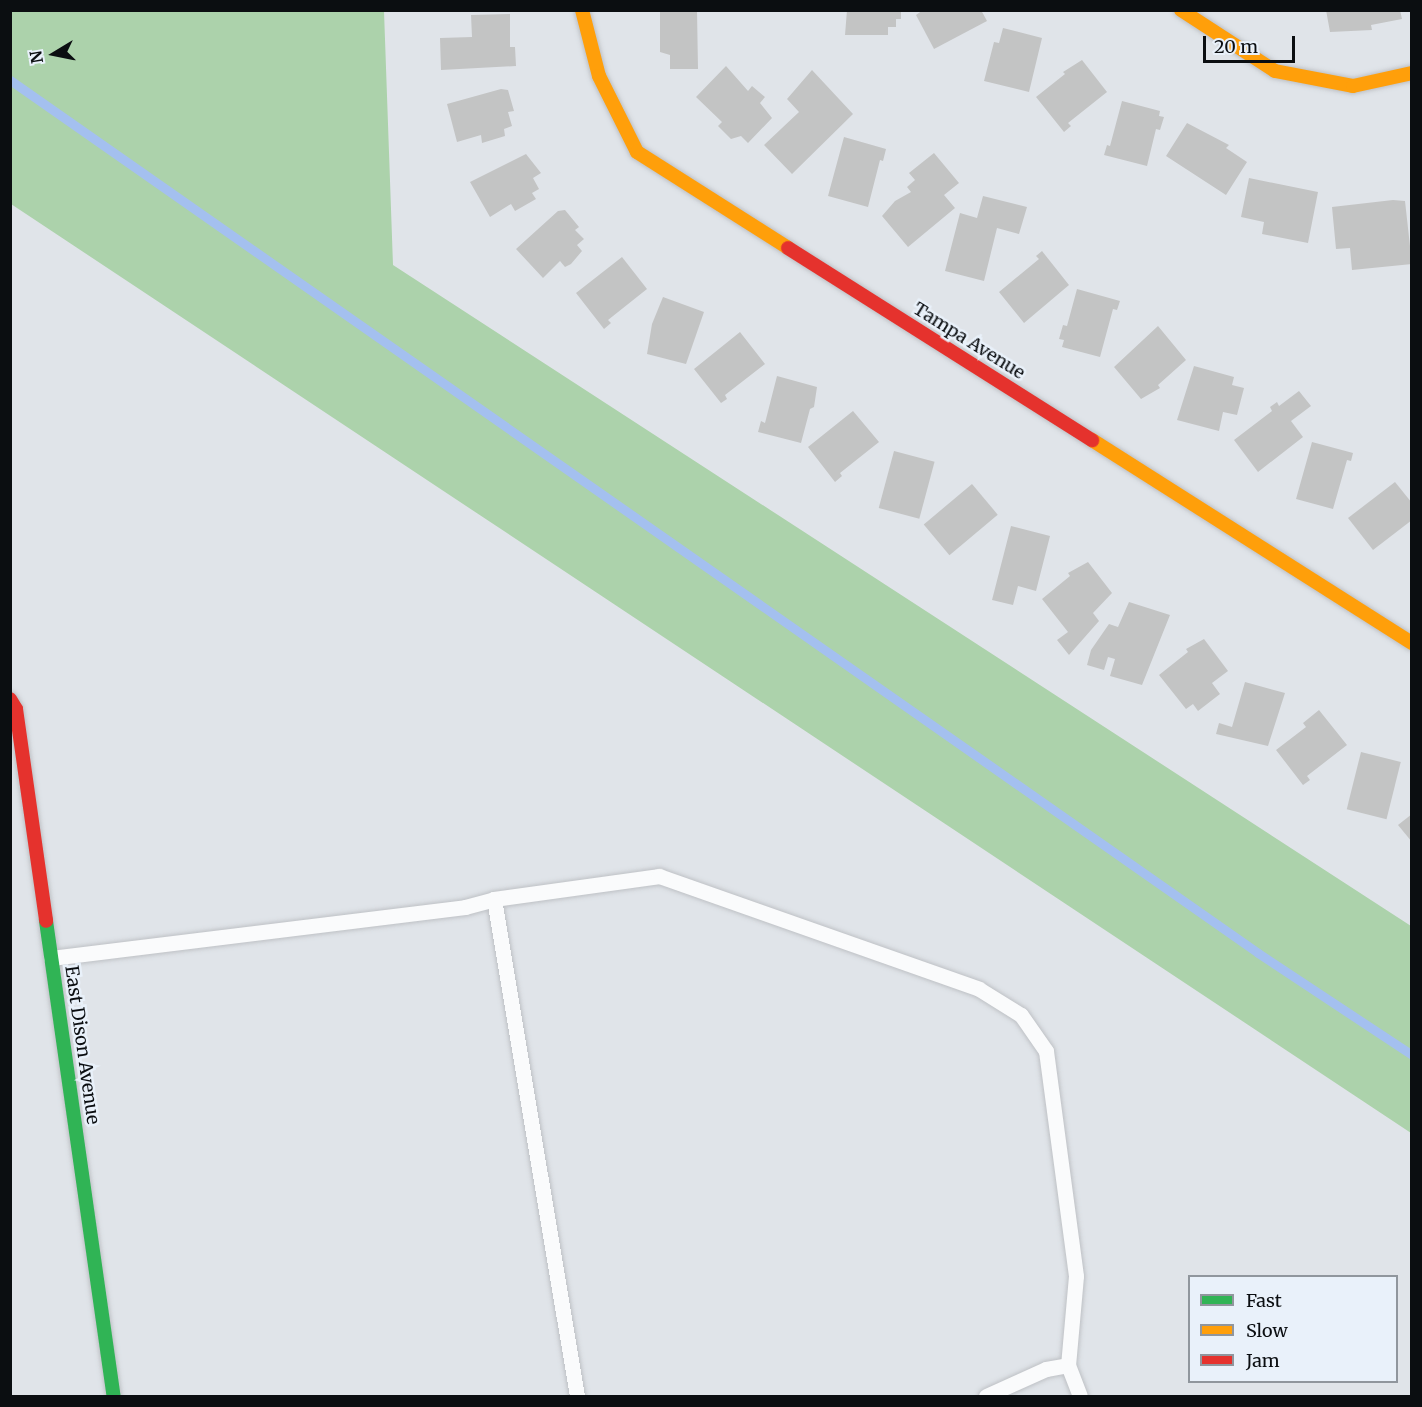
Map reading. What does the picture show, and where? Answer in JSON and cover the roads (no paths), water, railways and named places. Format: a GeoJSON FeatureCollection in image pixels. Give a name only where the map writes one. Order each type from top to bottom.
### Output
{"type":"FeatureCollection","features":[{"type":"Feature","properties":{"kind":"street","name":"Tampa Avenue"},"geometry":{"type":"LineString","coordinates":[[582,10],[599,76],[637,152],[1412,643]]}},
{"type":"Feature","properties":{"kind":"street"},"geometry":{"type":"LineString","coordinates":[[1181,10],[1275,71],[1353,86],[1412,73]]}},
{"type":"Feature","properties":{"kind":"street","name":"East Dison Avenue"},"geometry":{"type":"LineString","coordinates":[[10,699],[16,709],[114,1396]]}},
{"type":"Feature","properties":{"kind":"lane"},"geometry":{"type":"LineString","coordinates":[[51,958],[465,907],[494,899],[660,876],[979,989],[1021,1015],[1046,1050],[1077,1276],[1068,1365],[1080,1396]]}},
{"type":"Feature","properties":{"kind":"lane"},"geometry":{"type":"LineString","coordinates":[[494,899],[577,1396]]}},
{"type":"Feature","properties":{"kind":"lane"},"geometry":{"type":"LineString","coordinates":[[986,1396],[1046,1369],[1068,1365]]}},
{"type":"Feature","properties":{"kind":"waterway"},"geometry":{"type":"LineString","coordinates":[[10,80],[1258,953],[1412,1055]]}}]}
